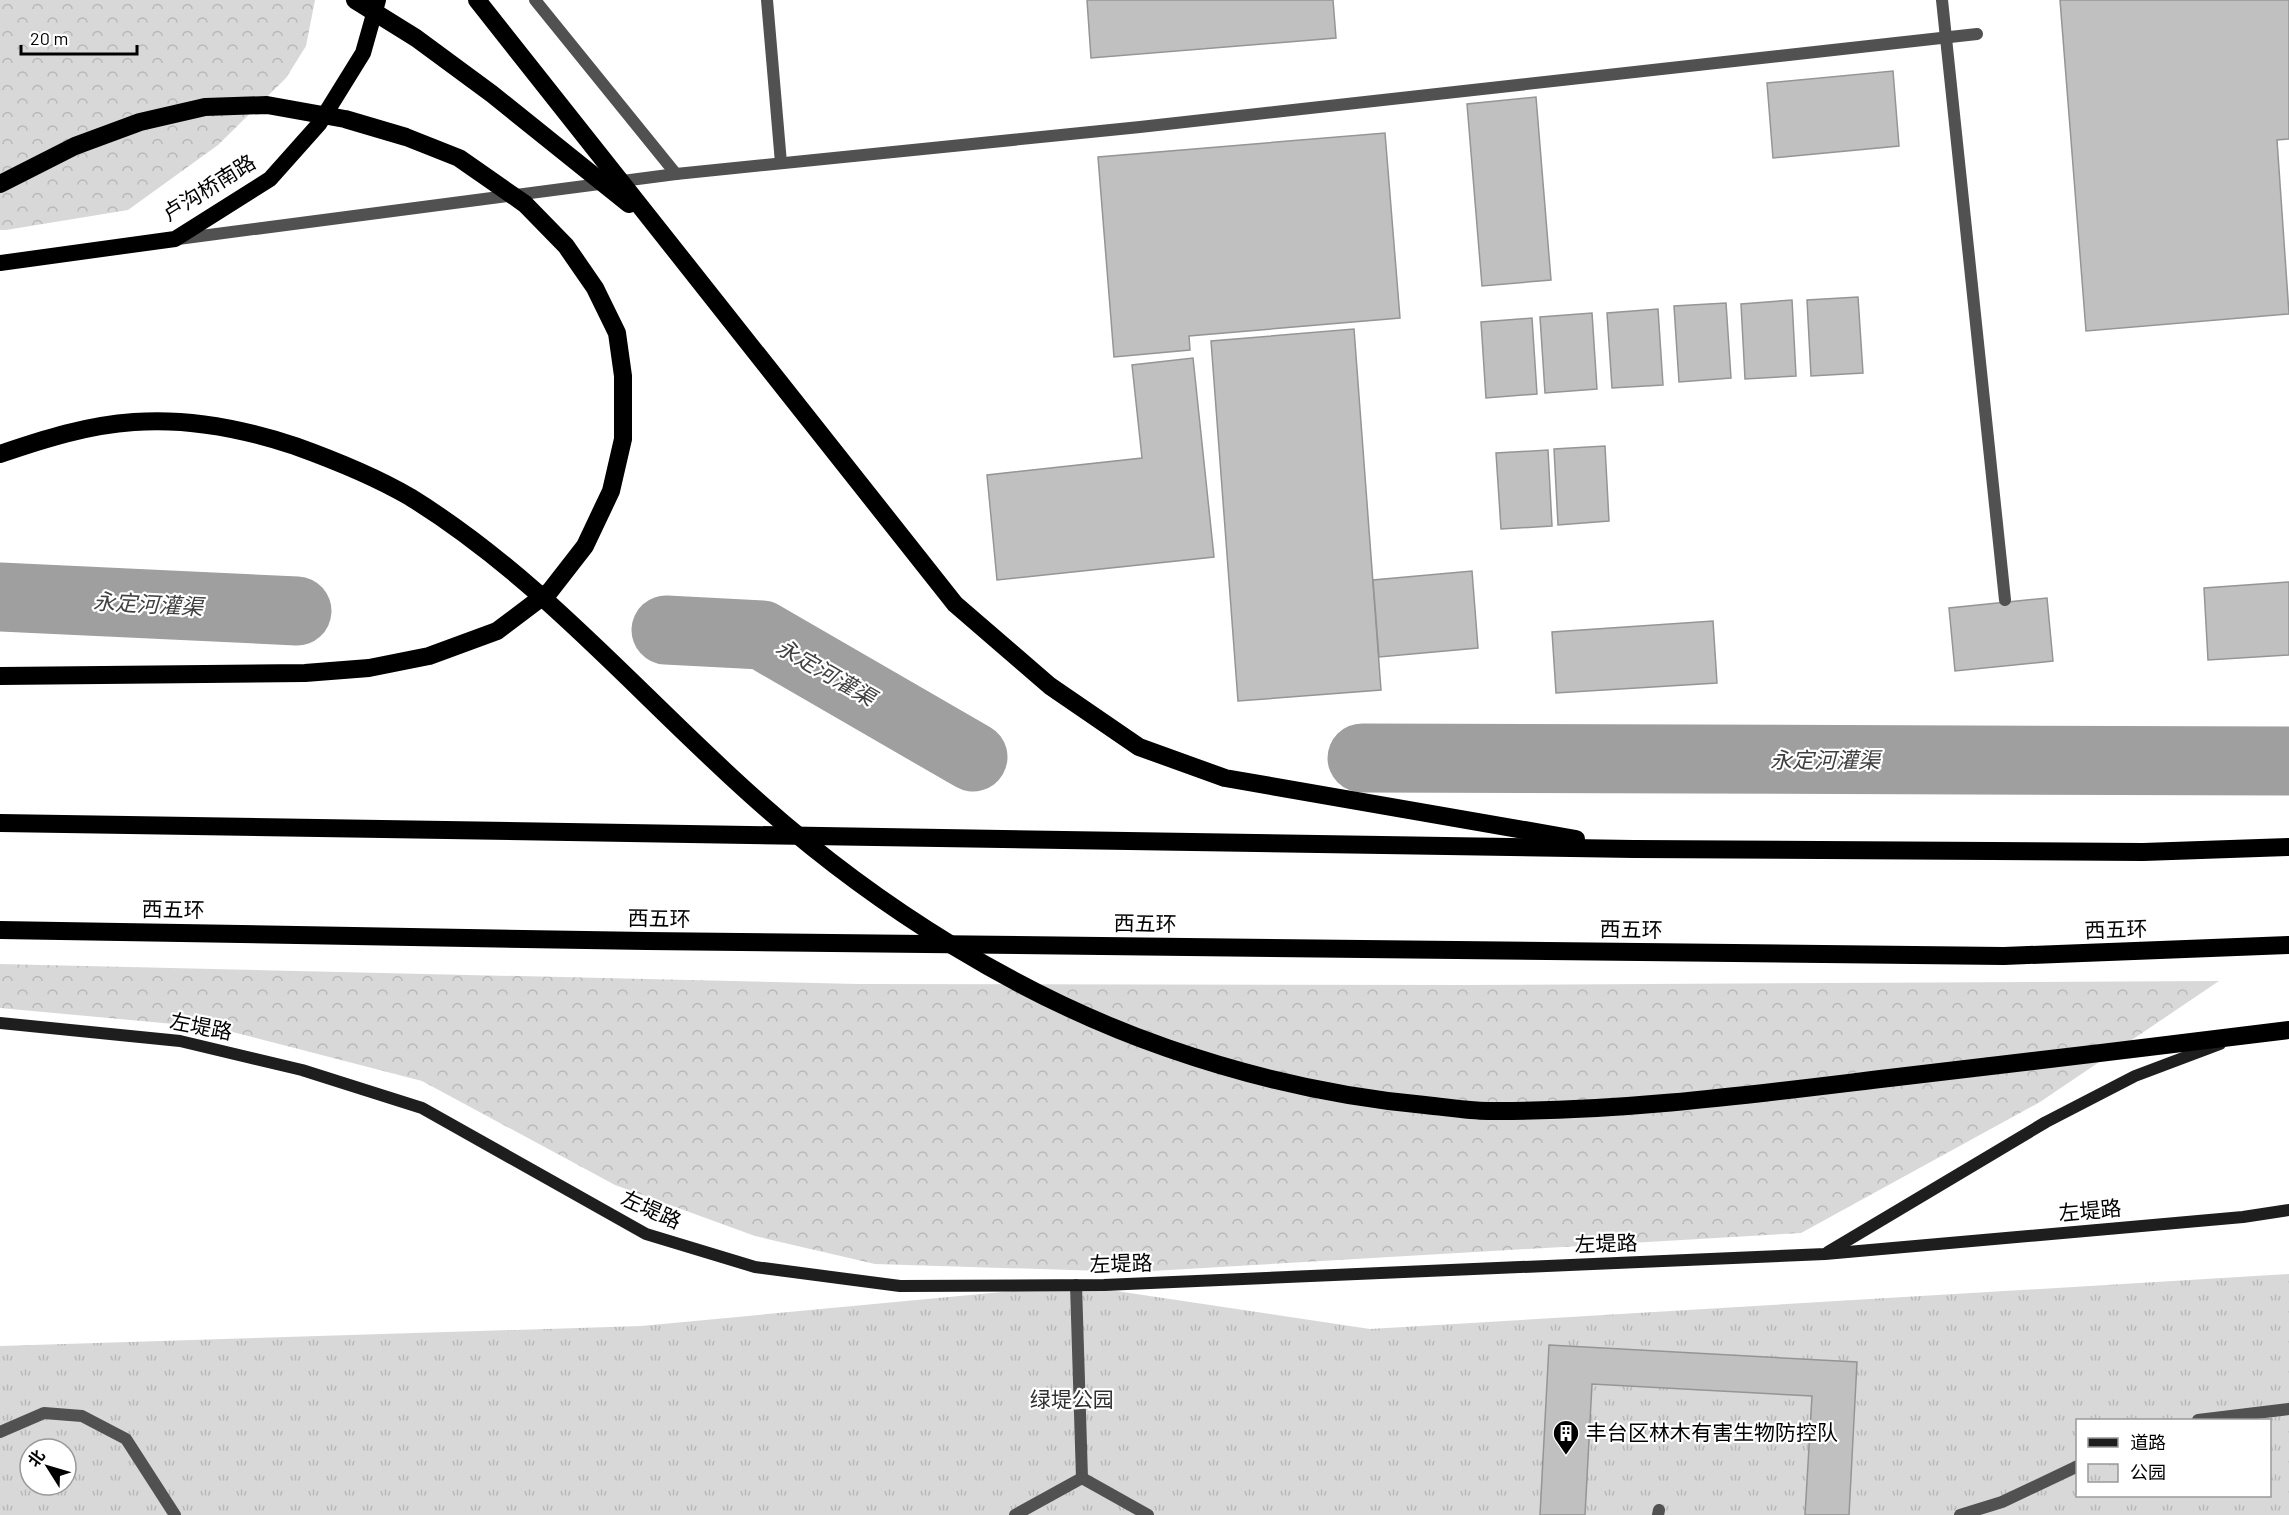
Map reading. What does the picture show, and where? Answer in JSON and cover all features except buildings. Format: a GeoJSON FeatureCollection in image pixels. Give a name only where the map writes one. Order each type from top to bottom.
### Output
{"type":"FeatureCollection","features":[{"type":"Feature","properties":{"kind":"highway"},"geometry":{"type":"LineString","coordinates":[[356,0],[416,38],[492,94],[654,224]]}},
{"type":"Feature","properties":{"kind":"highway","name":"卢沟桥南路"},"geometry":{"type":"LineString","coordinates":[[0,263],[175,239],[270,179],[319,124],[363,53],[378,0]]}},
{"type":"Feature","properties":{"kind":"highway"},"geometry":{"type":"LineString","coordinates":[[477,0],[954,604],[1050,686],[1139,747],[1225,778],[1634,849]]}},
{"type":"Feature","properties":{"kind":"highway"},"geometry":{"type":"LineString","coordinates":[[0,184],[75,146],[140,122],[204,107],[267,105],[355,122],[406,137],[459,158],[525,204],[566,246],[595,288],[616,333],[623,376],[623,439],[611,491],[585,546],[550,591],[497,631],[429,656],[369,668],[304,673],[0,676]]}},
{"type":"Feature","properties":{"kind":"highway"},"geometry":{"type":"LineString","coordinates":[[0,454],[61,433],[134,422],[198,424],[265,436],[332,459],[405,494],[468,535],[533,589],[745,789],[842,871],[937,935],[998,972],[1077,1012],[1168,1049],[1272,1080],[1377,1101],[1482,1111],[1587,1109],[1712,1099],[2289,1030]]}},
{"type":"Feature","properties":{"kind":"highway"},"geometry":{"type":"LineString","coordinates":[[0,823],[1634,849],[2143,852],[2289,847]]}},
{"type":"Feature","properties":{"kind":"highway","name":"西五环"},"geometry":{"type":"LineString","coordinates":[[0,930],[647,941],[2004,957],[2289,945]]}},
{"type":"Feature","properties":{"kind":"main road","name":"左堤路"},"geometry":{"type":"LineString","coordinates":[[0,1023],[180,1041],[302,1070],[422,1108],[646,1234],[755,1267],[900,1286],[1076,1285],[1824,1254],[2243,1217],[2289,1210]]}},
{"type":"Feature","properties":{"kind":"main road"},"geometry":{"type":"LineString","coordinates":[[1824,1254],[2046,1122],[2135,1076],[2242,1036]]}},
{"type":"Feature","properties":{"kind":"street"},"geometry":{"type":"LineString","coordinates":[[535,0],[676,174]]}},
{"type":"Feature","properties":{"kind":"street"},"geometry":{"type":"LineString","coordinates":[[767,0],[781,163]]}},
{"type":"Feature","properties":{"kind":"street"},"geometry":{"type":"LineString","coordinates":[[1942,0],[1944,37],[2005,600]]}},
{"type":"Feature","properties":{"kind":"street"},"geometry":{"type":"LineString","coordinates":[[175,239],[676,174],[1164,124],[1977,34]]}},
{"type":"Feature","properties":{"kind":"street"},"geometry":{"type":"LineString","coordinates":[[1076,1285],[1082,1478]]}},
{"type":"Feature","properties":{"kind":"street"},"geometry":{"type":"LineString","coordinates":[[2206,1419],[2289,1409]]}},
{"type":"Feature","properties":{"kind":"street"},"geometry":{"type":"LineString","coordinates":[[0,1432],[44,1413],[82,1416],[126,1439],[175,1515]]}},
{"type":"Feature","properties":{"kind":"street"},"geometry":{"type":"LineString","coordinates":[[1960,1515],[2002,1502],[2076,1467]]}},
{"type":"Feature","properties":{"kind":"street"},"geometry":{"type":"LineString","coordinates":[[1015,1515],[1082,1478]]}},
{"type":"Feature","properties":{"kind":"street"},"geometry":{"type":"LineString","coordinates":[[1082,1478],[1148,1515]]}},
{"type":"Feature","properties":{"kind":"green space"},"geometry":{"type":"Polygon","coordinates":[[[0,0],[315,0],[306,46],[286,78],[218,145],[128,210],[0,230],[0,0]]]}},
{"type":"Feature","properties":{"kind":"green space"},"geometry":{"type":"Polygon","coordinates":[[[0,964],[858,984],[1468,985],[2219,981],[2040,1102],[1801,1233],[1135,1272],[875,1264],[755,1236],[615,1185],[422,1081],[217,1028],[0,1008],[0,964]]]}},
{"type":"Feature","properties":{"kind":"green space","name":"绿堤公园"},"geometry":{"type":"Polygon","coordinates":[[[2289,1274],[2289,1515],[0,1515],[0,1346],[641,1326],[1076,1285],[1370,1329],[2289,1274]]]}},
{"type":"Feature","properties":{"kind":"waterway","name":"永定河灌渠"},"geometry":{"type":"LineString","coordinates":[[0,597],[297,611]]}},
{"type":"Feature","properties":{"kind":"waterway","name":"永定河灌渠"},"geometry":{"type":"LineString","coordinates":[[666,630],[762,635],[973,757]]}},
{"type":"Feature","properties":{"kind":"waterway","name":"永定河灌渠"},"geometry":{"type":"LineString","coordinates":[[1362,758],[2289,761]]}},
{"type":"Feature","properties":{"kind":"place","name":"丰台区林木有害生物防控队"},"geometry":{"type":"Point","coordinates":[1566,1456]}}]}
